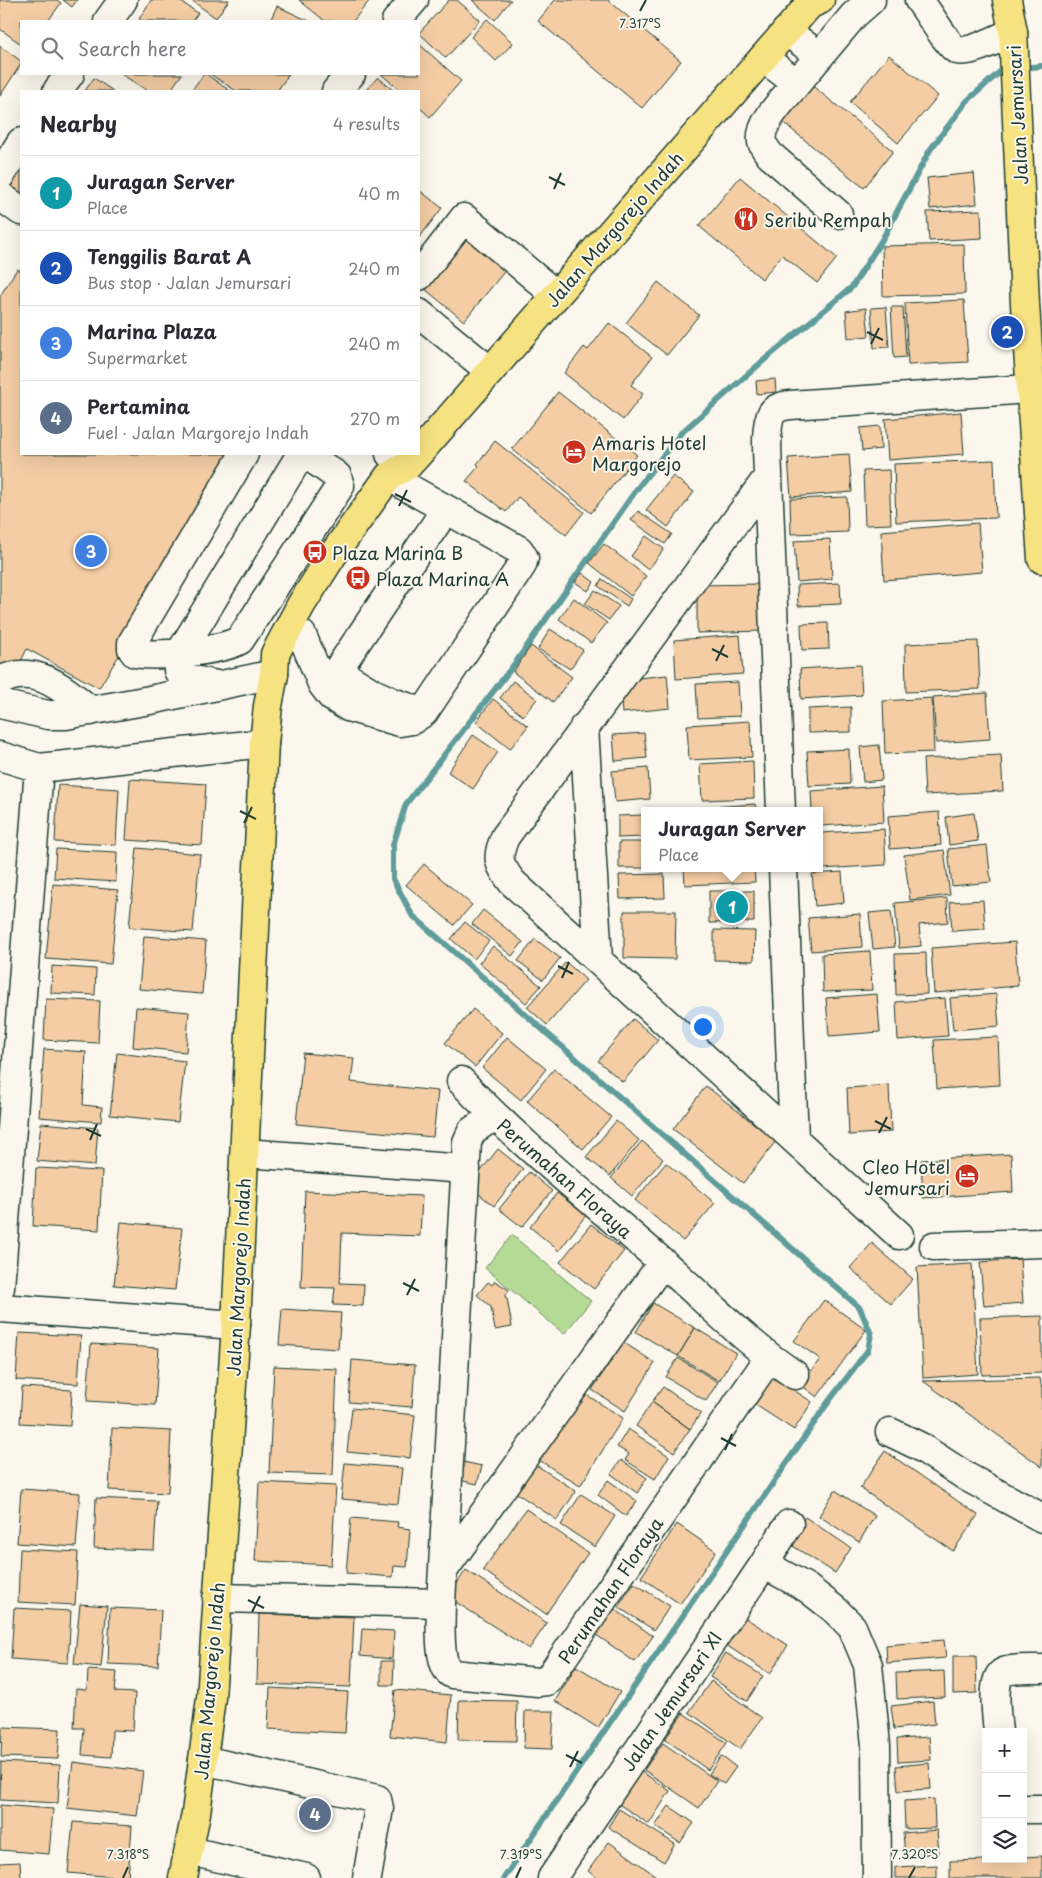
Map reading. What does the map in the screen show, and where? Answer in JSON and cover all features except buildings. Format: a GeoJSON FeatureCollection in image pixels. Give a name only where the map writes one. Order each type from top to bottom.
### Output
{"type":"FeatureCollection","features":[{"type":"Feature","properties":{"kind":"main road","name":"Jalan Jemursari"},"geometry":{"type":"LineString","coordinates":[[1006,0],[1013,42],[1017,103],[1030,389],[1042,559]]}},
{"type":"Feature","properties":{"kind":"main road","name":"Jalan Margorejo Indah"},"geometry":{"type":"LineString","coordinates":[[420,448],[490,371],[813,1]]}},
{"type":"Feature","properties":{"kind":"main road","name":"Jalan Margorejo Indah"},"geometry":{"type":"LineString","coordinates":[[274,674],[287,660],[407,462]]}},
{"type":"Feature","properties":{"kind":"main road","name":"Jalan Margorejo Indah"},"geometry":{"type":"LineString","coordinates":[[183,1878],[190,1851],[211,1698],[236,1325],[264,743],[275,654],[301,604],[332,556],[389,476],[407,462]]}},
{"type":"Feature","properties":{"kind":"street"},"geometry":{"type":"LineString","coordinates":[[109,20],[123,0]]}},
{"type":"Feature","properties":{"kind":"street"},"geometry":{"type":"LineString","coordinates":[[397,20],[414,0]]}},
{"type":"Feature","properties":{"kind":"street"},"geometry":{"type":"LineString","coordinates":[[838,214],[770,155],[762,143],[762,131],[767,121],[854,14],[871,0]]}},
{"type":"Feature","properties":{"kind":"street"},"geometry":{"type":"LineString","coordinates":[[919,0],[949,43],[958,50],[1013,42]]}},
{"type":"Feature","properties":{"kind":"street"},"geometry":{"type":"LineString","coordinates":[[786,31],[820,56]]}},
{"type":"Feature","properties":{"kind":"street"},"geometry":{"type":"LineString","coordinates":[[763,58],[797,83]]}},
{"type":"Feature","properties":{"kind":"street"},"geometry":{"type":"LineString","coordinates":[[59,90],[69,75]]}},
{"type":"Feature","properties":{"kind":"street"},"geometry":{"type":"LineString","coordinates":[[337,90],[350,75]]}},
{"type":"Feature","properties":{"kind":"street"},"geometry":{"type":"LineString","coordinates":[[0,176],[20,144]]}},
{"type":"Feature","properties":{"kind":"street"},"geometry":{"type":"LineString","coordinates":[[0,196],[20,210]]}},
{"type":"Feature","properties":{"kind":"street"},"geometry":{"type":"LineString","coordinates":[[420,275],[464,218],[556,295]]}},
{"type":"Feature","properties":{"kind":"street"},"geometry":{"type":"LineString","coordinates":[[420,314],[490,371]]}},
{"type":"Feature","properties":{"kind":"street"},"geometry":{"type":"LineString","coordinates":[[781,807],[768,477],[768,424],[772,413],[782,406],[1030,389]]}},
{"type":"Feature","properties":{"kind":"street"},"geometry":{"type":"LineString","coordinates":[[243,455],[132,643],[132,649],[135,653],[179,664],[240,640],[338,490],[340,483],[337,476],[307,455]]}},
{"type":"Feature","properties":{"kind":"street"},"geometry":{"type":"LineString","coordinates":[[179,664],[300,455]]}},
{"type":"Feature","properties":{"kind":"street"},"geometry":{"type":"LineString","coordinates":[[302,635],[322,684],[332,697],[348,707],[400,722],[412,720],[424,712],[524,560],[524,555],[519,550],[446,508],[407,462]]}},
{"type":"Feature","properties":{"kind":"street"},"geometry":{"type":"LineString","coordinates":[[768,477],[504,837],[499,851],[499,861],[512,882],[899,1235]]}},
{"type":"Feature","properties":{"kind":"street"},"geometry":{"type":"LineString","coordinates":[[424,712],[395,703],[373,693],[338,670],[446,508]]}},
{"type":"Feature","properties":{"kind":"street"},"geometry":{"type":"LineString","coordinates":[[179,664],[187,678],[216,685]]}},
{"type":"Feature","properties":{"kind":"street"},"geometry":{"type":"LineString","coordinates":[[0,680],[28,674],[47,679],[64,689],[91,712]]}},
{"type":"Feature","properties":{"kind":"street"},"geometry":{"type":"LineString","coordinates":[[0,704],[66,716],[274,674]]}},
{"type":"Feature","properties":{"kind":"street"},"geometry":{"type":"LineString","coordinates":[[584,727],[598,960]]}},
{"type":"Feature","properties":{"kind":"street"},"geometry":{"type":"LineString","coordinates":[[0,756],[39,768],[264,743]]}},
{"type":"Feature","properties":{"kind":"street"},"geometry":{"type":"LineString","coordinates":[[0,1288],[39,768]]}},
{"type":"Feature","properties":{"kind":"street"},"geometry":{"type":"LineString","coordinates":[[784,872],[794,1139]]}},
{"type":"Feature","properties":{"kind":"street"},"geometry":{"type":"LineString","coordinates":[[461,1081],[494,1116]]}},
{"type":"Feature","properties":{"kind":"street","name":"Perumahan Floraya"},"geometry":{"type":"LineString","coordinates":[[769,1358],[547,1680],[538,1682],[452,1674],[448,1672],[443,1662],[442,1571],[468,1137],[472,1131],[494,1116],[769,1358],[796,1375]]}},
{"type":"Feature","properties":{"kind":"street"},"geometry":{"type":"LineString","coordinates":[[245,1153],[466,1169]]}},
{"type":"Feature","properties":{"kind":"street"},"geometry":{"type":"LineString","coordinates":[[934,1246],[1042,1243]]}},
{"type":"Feature","properties":{"kind":"street"},"geometry":{"type":"LineString","coordinates":[[442,1571],[662,1262]]}},
{"type":"Feature","properties":{"kind":"street"},"geometry":{"type":"LineString","coordinates":[[0,1308],[236,1325]]}},
{"type":"Feature","properties":{"kind":"street"},"geometry":{"type":"LineString","coordinates":[[890,1432],[919,1446],[967,1477],[1042,1518]]}},
{"type":"Feature","properties":{"kind":"street","name":"Jalan Jemursari XI"},"geometry":{"type":"LineString","coordinates":[[552,1878],[789,1524]]}},
{"type":"Feature","properties":{"kind":"street"},"geometry":{"type":"LineString","coordinates":[[764,1564],[808,1588],[834,1609],[852,1627],[868,1665],[876,1745],[877,1878]]}},
{"type":"Feature","properties":{"kind":"street"},"geometry":{"type":"LineString","coordinates":[[217,1598],[441,1603]]}},
{"type":"Feature","properties":{"kind":"street"},"geometry":{"type":"LineString","coordinates":[[998,1728],[996,1685],[1000,1676],[1008,1671],[1042,1669]]}},
{"type":"Feature","properties":{"kind":"street"},"geometry":{"type":"LineString","coordinates":[[203,1760],[377,1799],[379,1808],[367,1878]]}},
{"type":"Feature","properties":{"kind":"street"},"geometry":{"type":"LineString","coordinates":[[1027,1808],[1042,1809]]}},
{"type":"Feature","properties":{"kind":"street"},"geometry":{"type":"LineString","coordinates":[[190,1851],[306,1878]]}},
{"type":"Feature","properties":{"kind":"green space"},"geometry":{"type":"Polygon","coordinates":[[[512,1235],[591,1301],[564,1334],[485,1268],[512,1235]]]}},
{"type":"Feature","properties":{"kind":"waterway"},"geometry":{"type":"LineString","coordinates":[[1021,68],[1042,66]]}},
{"type":"Feature","properties":{"kind":"waterway"},"geometry":{"type":"LineString","coordinates":[[504,1878],[829,1401],[868,1350],[871,1334],[860,1308],[412,915],[393,879],[393,845],[406,804],[516,662],[639,486],[681,433],[763,361],[852,287],[883,238],[930,150],[967,101],[1002,70],[1009,70]]}},
{"type":"Feature","properties":{"kind":"place","name":"Seribu Rempah"},"geometry":{"type":"Point","coordinates":[746,219]}},
{"type":"Feature","properties":{"kind":"place","name":"Tenggilis Barat A"},"geometry":{"type":"Point","coordinates":[1007,332]}},
{"type":"Feature","properties":{"kind":"place","name":"Amaris Hotel Margorejo"},"geometry":{"type":"Point","coordinates":[574,452]}},
{"type":"Feature","properties":{"kind":"place","name":"Marina Plaza"},"geometry":{"type":"Point","coordinates":[91,551]}},
{"type":"Feature","properties":{"kind":"place","name":"Plaza Marina B"},"geometry":{"type":"Point","coordinates":[315,552]}},
{"type":"Feature","properties":{"kind":"place","name":"Plaza Marina A"},"geometry":{"type":"Point","coordinates":[358,578]}},
{"type":"Feature","properties":{"kind":"place","name":"Juragan Server"},"geometry":{"type":"Point","coordinates":[732,907]}},
{"type":"Feature","properties":{"kind":"place","name":"Cleo Hotel Jemursari"},"geometry":{"type":"Point","coordinates":[967,1176]}},
{"type":"Feature","properties":{"kind":"place","name":"Pertamina"},"geometry":{"type":"Point","coordinates":[315,1814]}}]}
